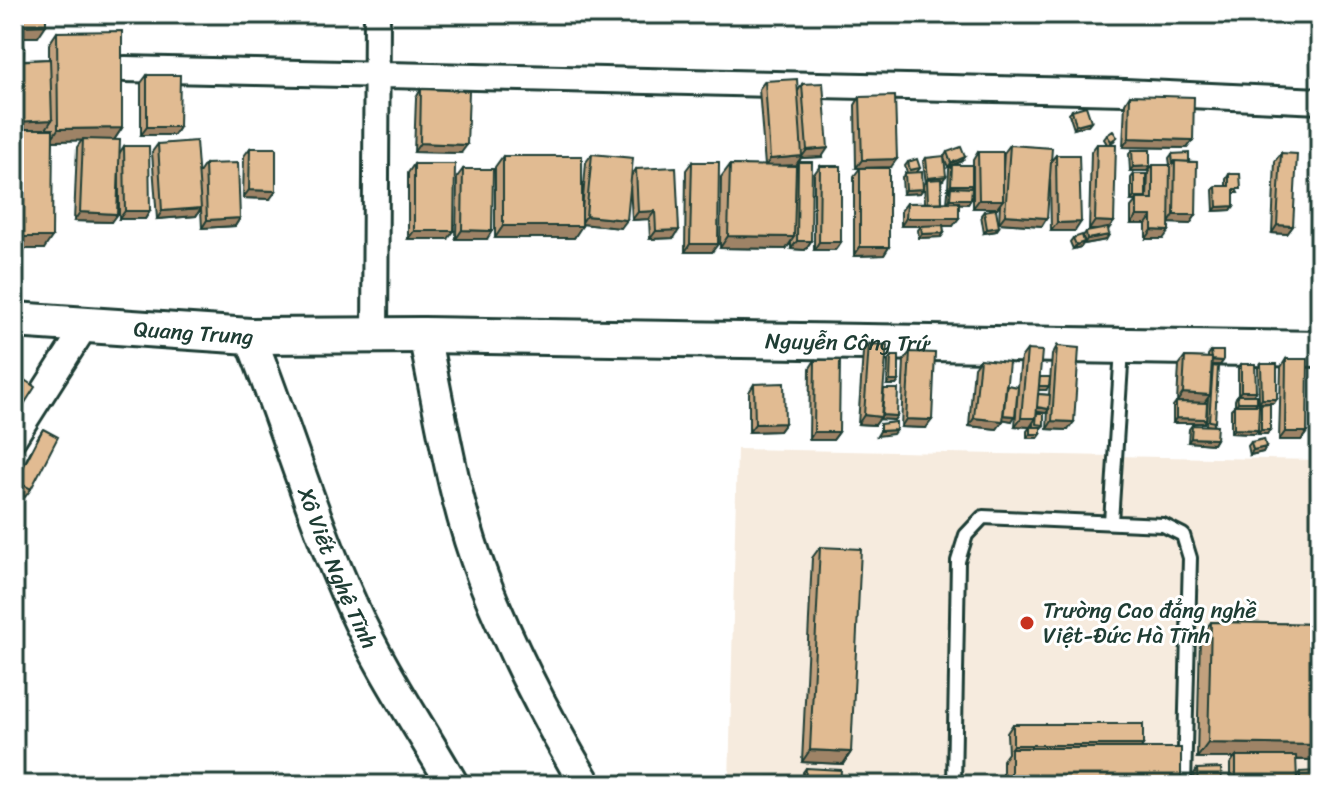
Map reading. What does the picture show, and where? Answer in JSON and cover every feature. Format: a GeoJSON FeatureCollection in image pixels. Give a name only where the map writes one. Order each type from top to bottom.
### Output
{"type":"FeatureCollection","features":[{"type":"Feature","properties":{"kind":"main road","name":"Quang Trung"},"geometry":{"type":"LineString","coordinates":[[14,320],[250,336],[375,337]]}},
{"type":"Feature","properties":{"kind":"main road","name":"Nguyễn Công Trứ"},"geometry":{"type":"LineString","coordinates":[[375,337],[424,335],[1320,349]]}},
{"type":"Feature","properties":{"kind":"street"},"geometry":{"type":"LineString","coordinates":[[375,337],[377,14]]}},
{"type":"Feature","properties":{"kind":"street"},"geometry":{"type":"LineString","coordinates":[[125,69],[1125,92],[1320,101]]}},
{"type":"Feature","properties":{"kind":"street"},"geometry":{"type":"LineString","coordinates":[[14,438],[86,325]]}},
{"type":"Feature","properties":{"kind":"street"},"geometry":{"type":"LineString","coordinates":[[424,335],[460,501],[482,576],[546,715],[586,785]]}},
{"type":"Feature","properties":{"kind":"street","name":"Xô Viết Nghệ Tĩnh"},"geometry":{"type":"LineString","coordinates":[[250,336],[291,440],[322,533],[355,612],[453,785]]}},
{"type":"Feature","properties":{"kind":"lane"},"geometry":{"type":"LineString","coordinates":[[1111,522],[1122,346]]}},
{"type":"Feature","properties":{"kind":"lane"},"geometry":{"type":"LineString","coordinates":[[954,785],[958,561],[966,535],[983,517],[1163,525],[1183,535],[1190,558],[1184,785]]}},
{"type":"Feature","properties":{"kind":"shaded area","name":"Trường Cao đẳng nghề Việt-Đức Hà Tĩnh"},"geometry":{"type":"Polygon","coordinates":[[[737,449],[1320,460],[1320,785],[729,785],[737,449]]]}},
{"type":"Feature","properties":{"kind":"building"},"geometry":{"type":"Polygon","coordinates":[[[14,14],[46,14],[46,25],[14,26],[14,14]]]}},
{"type":"Feature","properties":{"kind":"building"},"geometry":{"type":"Polygon","coordinates":[[[122,31],[122,128],[58,129],[57,32],[122,31]]]}},
{"type":"Feature","properties":{"kind":"building"},"geometry":{"type":"Polygon","coordinates":[[[14,46],[24,46],[23,60],[14,61],[14,46]]]}},
{"type":"Feature","properties":{"kind":"building"},"geometry":{"type":"Polygon","coordinates":[[[50,59],[52,120],[14,122],[14,61],[50,59]]]}},
{"type":"Feature","properties":{"kind":"building"},"geometry":{"type":"Polygon","coordinates":[[[147,75],[180,75],[179,127],[147,127],[147,75]]]}},
{"type":"Feature","properties":{"kind":"building"},"geometry":{"type":"Polygon","coordinates":[[[797,79],[802,156],[770,159],[765,81],[797,79]]]}},
{"type":"Feature","properties":{"kind":"building"},"geometry":{"type":"Polygon","coordinates":[[[823,83],[828,148],[807,150],[802,84],[823,83]]]}},
{"type":"Feature","properties":{"kind":"building"},"geometry":{"type":"Polygon","coordinates":[[[421,89],[469,91],[467,145],[420,143],[421,89]]]}},
{"type":"Feature","properties":{"kind":"building"},"geometry":{"type":"Polygon","coordinates":[[[1130,95],[1194,97],[1193,140],[1129,138],[1130,95]]]}},
{"type":"Feature","properties":{"kind":"building"},"geometry":{"type":"Polygon","coordinates":[[[895,96],[897,159],[862,160],[860,97],[895,96]]]}},
{"type":"Feature","properties":{"kind":"building"},"geometry":{"type":"Polygon","coordinates":[[[1086,106],[1091,121],[1076,125],[1072,110],[1086,106]]]}},
{"type":"Feature","properties":{"kind":"building"},"geometry":{"type":"Polygon","coordinates":[[[14,129],[53,129],[52,237],[14,237],[14,129]]]}},
{"type":"Feature","properties":{"kind":"building"},"geometry":{"type":"Polygon","coordinates":[[[1113,131],[1117,137],[1111,141],[1107,135],[1113,131]]]}},
{"type":"Feature","properties":{"kind":"building"},"geometry":{"type":"Polygon","coordinates":[[[83,139],[120,140],[117,214],[80,212],[83,139]]]}},
{"type":"Feature","properties":{"kind":"building"},"geometry":{"type":"Polygon","coordinates":[[[196,141],[201,208],[162,211],[158,144],[196,141]]]}},
{"type":"Feature","properties":{"kind":"building"},"geometry":{"type":"Polygon","coordinates":[[[1097,144],[1116,144],[1114,222],[1095,221],[1097,144]]]}},
{"type":"Feature","properties":{"kind":"building"},"geometry":{"type":"Polygon","coordinates":[[[1010,145],[1052,148],[1047,218],[1005,215],[1010,145]]]}},
{"type":"Feature","properties":{"kind":"building"},"geometry":{"type":"Polygon","coordinates":[[[124,146],[149,146],[150,211],[125,211],[124,146]]]}},
{"type":"Feature","properties":{"kind":"building"},"geometry":{"type":"Polygon","coordinates":[[[961,147],[965,157],[951,163],[947,152],[961,147]]]}},
{"type":"Feature","properties":{"kind":"building"},"geometry":{"type":"Polygon","coordinates":[[[250,148],[276,148],[276,191],[249,190],[250,148]]]}},
{"type":"Feature","properties":{"kind":"building"},"geometry":{"type":"Polygon","coordinates":[[[1132,150],[1150,150],[1150,166],[1133,167],[1132,150]]]}},
{"type":"Feature","properties":{"kind":"building"},"geometry":{"type":"Polygon","coordinates":[[[978,152],[1003,152],[1003,200],[979,200],[978,152]]]}},
{"type":"Feature","properties":{"kind":"building"},"geometry":{"type":"Polygon","coordinates":[[[1189,153],[1189,162],[1175,161],[1173,164],[1172,154],[1189,153]]]}},
{"type":"Feature","properties":{"kind":"building"},"geometry":{"type":"Polygon","coordinates":[[[1281,153],[1297,154],[1293,226],[1277,225],[1281,153]]]}},
{"type":"Feature","properties":{"kind":"building"},"geometry":{"type":"Polygon","coordinates":[[[592,154],[633,158],[627,220],[586,216],[592,154]]]}},
{"type":"Feature","properties":{"kind":"building"},"geometry":{"type":"Polygon","coordinates":[[[1056,155],[1079,155],[1081,222],[1057,223],[1056,155]]]}},
{"type":"Feature","properties":{"kind":"building"},"geometry":{"type":"Polygon","coordinates":[[[503,156],[582,156],[582,226],[503,226],[503,156]]]}},
{"type":"Feature","properties":{"kind":"building"},"geometry":{"type":"Polygon","coordinates":[[[944,156],[946,176],[928,178],[926,158],[944,156]]]}},
{"type":"Feature","properties":{"kind":"building"},"geometry":{"type":"Polygon","coordinates":[[[917,159],[920,168],[910,170],[908,162],[917,159]]]}},
{"type":"Feature","properties":{"kind":"building"},"geometry":{"type":"Polygon","coordinates":[[[1175,161],[1197,162],[1196,215],[1174,215],[1175,161]]]}},
{"type":"Feature","properties":{"kind":"building"},"geometry":{"type":"Polygon","coordinates":[[[692,162],[719,162],[718,244],[690,244],[692,162]]]}},
{"type":"Feature","properties":{"kind":"building"},"geometry":{"type":"Polygon","coordinates":[[[798,162],[812,162],[811,241],[797,241],[798,162]]]}},
{"type":"Feature","properties":{"kind":"building"},"geometry":{"type":"Polygon","coordinates":[[[238,163],[240,218],[207,220],[205,164],[238,163]]]}},
{"type":"Feature","properties":{"kind":"building"},"geometry":{"type":"Polygon","coordinates":[[[414,164],[455,164],[454,231],[414,231],[414,164]]]}},
{"type":"Feature","properties":{"kind":"building"},"geometry":{"type":"Polygon","coordinates":[[[730,165],[796,166],[794,237],[728,236],[730,165]]]}},
{"type":"Feature","properties":{"kind":"building"},"geometry":{"type":"Polygon","coordinates":[[[952,165],[972,165],[972,185],[951,185],[952,165]]]}},
{"type":"Feature","properties":{"kind":"building"},"geometry":{"type":"Polygon","coordinates":[[[1153,165],[1170,165],[1169,231],[1152,230],[1152,216],[1137,216],[1137,199],[1153,199],[1153,165]]]}},
{"type":"Feature","properties":{"kind":"building"},"geometry":{"type":"Polygon","coordinates":[[[820,166],[841,166],[841,242],[819,242],[820,166]]]}},
{"type":"Feature","properties":{"kind":"building"},"geometry":{"type":"Polygon","coordinates":[[[676,167],[679,230],[656,231],[655,211],[638,212],[636,169],[676,167]]]}},
{"type":"Feature","properties":{"kind":"building"},"geometry":{"type":"Polygon","coordinates":[[[860,168],[889,168],[889,247],[860,247],[860,168]]]}},
{"type":"Feature","properties":{"kind":"building"},"geometry":{"type":"Polygon","coordinates":[[[463,169],[493,169],[492,231],[462,230],[463,169]]]}},
{"type":"Feature","properties":{"kind":"building"},"geometry":{"type":"Polygon","coordinates":[[[922,172],[923,189],[906,190],[905,173],[922,172]]]}},
{"type":"Feature","properties":{"kind":"building"},"geometry":{"type":"Polygon","coordinates":[[[1134,174],[1146,174],[1146,197],[1134,197],[1134,174]]]}},
{"type":"Feature","properties":{"kind":"building"},"geometry":{"type":"Polygon","coordinates":[[[1229,174],[1240,174],[1241,189],[1234,189],[1234,206],[1217,207],[1216,186],[1229,186],[1229,174]]]}},
{"type":"Feature","properties":{"kind":"building"},"geometry":{"type":"Polygon","coordinates":[[[941,179],[942,203],[928,203],[927,180],[941,179]]]}},
{"type":"Feature","properties":{"kind":"building"},"geometry":{"type":"Polygon","coordinates":[[[1320,179],[1320,220],[1318,220],[1320,179]]]}},
{"type":"Feature","properties":{"kind":"building"},"geometry":{"type":"Polygon","coordinates":[[[951,187],[972,188],[971,199],[950,199],[951,187]]]}},
{"type":"Feature","properties":{"kind":"building"},"geometry":{"type":"Polygon","coordinates":[[[959,202],[959,218],[906,218],[907,203],[959,202]]]}},
{"type":"Feature","properties":{"kind":"building"},"geometry":{"type":"Polygon","coordinates":[[[996,209],[999,227],[987,229],[984,211],[996,209]]]}},
{"type":"Feature","properties":{"kind":"building"},"geometry":{"type":"Polygon","coordinates":[[[943,225],[944,233],[922,234],[921,226],[943,225]]]}},
{"type":"Feature","properties":{"kind":"building"},"geometry":{"type":"Polygon","coordinates":[[[1108,228],[1109,235],[1087,239],[1086,232],[1108,228]]]}},
{"type":"Feature","properties":{"kind":"building"},"geometry":{"type":"Polygon","coordinates":[[[1082,235],[1084,242],[1076,245],[1073,238],[1082,235]]]}},
{"type":"Feature","properties":{"kind":"building"},"geometry":{"type":"Polygon","coordinates":[[[869,344],[887,345],[881,417],[864,415],[869,344]]]}},
{"type":"Feature","properties":{"kind":"building"},"geometry":{"type":"Polygon","coordinates":[[[1057,346],[1079,348],[1074,422],[1052,421],[1057,346]]]}},
{"type":"Feature","properties":{"kind":"building"},"geometry":{"type":"Polygon","coordinates":[[[1027,350],[1042,351],[1036,418],[1021,418],[1027,350]]]}},
{"type":"Feature","properties":{"kind":"building"},"geometry":{"type":"Polygon","coordinates":[[[1211,351],[1223,351],[1223,361],[1212,360],[1211,351]]]}},
{"type":"Feature","properties":{"kind":"building"},"geometry":{"type":"Polygon","coordinates":[[[910,352],[935,353],[932,420],[906,419],[910,352]]]}},
{"type":"Feature","properties":{"kind":"building"},"geometry":{"type":"Polygon","coordinates":[[[891,356],[899,356],[899,381],[890,381],[891,356]]]}},
{"type":"Feature","properties":{"kind":"building"},"geometry":{"type":"Polygon","coordinates":[[[1185,357],[1212,358],[1210,395],[1183,393],[1185,357]]]}},
{"type":"Feature","properties":{"kind":"building"},"geometry":{"type":"Polygon","coordinates":[[[980,359],[1009,362],[1003,421],[974,418],[980,359]]]}},
{"type":"Feature","properties":{"kind":"building"},"geometry":{"type":"Polygon","coordinates":[[[1286,359],[1308,359],[1307,432],[1285,432],[1286,359]]]}},
{"type":"Feature","properties":{"kind":"building"},"geometry":{"type":"Polygon","coordinates":[[[815,360],[840,360],[839,432],[814,432],[815,360]]]}},
{"type":"Feature","properties":{"kind":"building"},"geometry":{"type":"Polygon","coordinates":[[[1241,364],[1255,364],[1256,391],[1241,391],[1241,364]]]}},
{"type":"Feature","properties":{"kind":"building"},"geometry":{"type":"Polygon","coordinates":[[[1261,364],[1277,364],[1277,399],[1262,399],[1261,364]]]}},
{"type":"Feature","properties":{"kind":"building"},"geometry":{"type":"Polygon","coordinates":[[[1213,366],[1218,367],[1215,422],[1209,421],[1213,366]]]}},
{"type":"Feature","properties":{"kind":"building"},"geometry":{"type":"Polygon","coordinates":[[[17,375],[35,387],[14,420],[14,380],[17,375]]]}},
{"type":"Feature","properties":{"kind":"building"},"geometry":{"type":"Polygon","coordinates":[[[1040,377],[1050,377],[1049,386],[1039,386],[1040,377]]]}},
{"type":"Feature","properties":{"kind":"building"},"geometry":{"type":"Polygon","coordinates":[[[784,383],[785,423],[755,424],[754,384],[784,383]]]}},
{"type":"Feature","properties":{"kind":"building"},"geometry":{"type":"Polygon","coordinates":[[[1006,385],[1018,387],[1015,416],[1003,415],[1006,385]]]}},
{"type":"Feature","properties":{"kind":"building"},"geometry":{"type":"Polygon","coordinates":[[[884,389],[898,389],[897,416],[882,415],[884,389]]]}},
{"type":"Feature","properties":{"kind":"building"},"geometry":{"type":"Polygon","coordinates":[[[1038,394],[1050,395],[1049,409],[1037,407],[1038,394]]]}},
{"type":"Feature","properties":{"kind":"building"},"geometry":{"type":"Polygon","coordinates":[[[1237,395],[1257,395],[1257,402],[1238,402],[1237,395]]]}},
{"type":"Feature","properties":{"kind":"building"},"geometry":{"type":"Polygon","coordinates":[[[1176,402],[1207,403],[1206,419],[1176,418],[1176,402]]]}},
{"type":"Feature","properties":{"kind":"building"},"geometry":{"type":"Polygon","coordinates":[[[1270,403],[1270,430],[1261,430],[1261,404],[1270,403]]]}},
{"type":"Feature","properties":{"kind":"building"},"geometry":{"type":"Polygon","coordinates":[[[1234,405],[1259,405],[1258,430],[1234,429],[1234,405]]]}},
{"type":"Feature","properties":{"kind":"building"},"geometry":{"type":"Polygon","coordinates":[[[1037,413],[1044,413],[1044,425],[1036,424],[1037,413]]]}},
{"type":"Feature","properties":{"kind":"building"},"geometry":{"type":"Polygon","coordinates":[[[896,422],[896,430],[880,431],[880,424],[896,422]]]}},
{"type":"Feature","properties":{"kind":"building"},"geometry":{"type":"Polygon","coordinates":[[[1192,425],[1217,426],[1216,439],[1191,438],[1192,425]]]}},
{"type":"Feature","properties":{"kind":"building"},"geometry":{"type":"Polygon","coordinates":[[[1030,427],[1041,427],[1041,434],[1030,434],[1030,427]]]}},
{"type":"Feature","properties":{"kind":"building"},"geometry":{"type":"Polygon","coordinates":[[[43,429],[58,437],[31,489],[16,481],[43,429]]]}},
{"type":"Feature","properties":{"kind":"building"},"geometry":{"type":"Polygon","coordinates":[[[1264,439],[1266,447],[1253,450],[1251,442],[1264,439]]]}},
{"type":"Feature","properties":{"kind":"building"},"geometry":{"type":"Polygon","coordinates":[[[820,547],[861,549],[851,752],[810,750],[820,547]]]}},
{"type":"Feature","properties":{"kind":"building"},"geometry":{"type":"Polygon","coordinates":[[[1211,622],[1320,624],[1320,745],[1208,743],[1211,622]]]}},
{"type":"Feature","properties":{"kind":"building"},"geometry":{"type":"Polygon","coordinates":[[[1013,724],[1143,724],[1143,745],[1013,745],[1013,724]]]}},
{"type":"Feature","properties":{"kind":"building"},"geometry":{"type":"Polygon","coordinates":[[[1011,748],[1181,748],[1181,784],[1011,784],[1011,748]]]}},
{"type":"Feature","properties":{"kind":"building"},"geometry":{"type":"Polygon","coordinates":[[[1236,756],[1296,756],[1297,781],[1236,781],[1236,756]]]}},
{"type":"Feature","properties":{"kind":"building"},"geometry":{"type":"Polygon","coordinates":[[[806,768],[841,770],[840,785],[805,782],[806,768]]]}},
{"type":"Feature","properties":{"kind":"building"},"geometry":{"type":"Polygon","coordinates":[[[1221,768],[1222,785],[1198,785],[1197,769],[1221,768]]]}},
{"type":"Feature","properties":{"kind":"building"},"geometry":{"type":"Polygon","coordinates":[[[1318,771],[1318,785],[1300,785],[1300,772],[1318,771]]]}},
{"type":"Feature","properties":{"kind":"building"},"geometry":{"type":"Polygon","coordinates":[[[796,776],[796,785],[769,785],[768,777],[796,776]]]}},
{"type":"Feature","properties":{"kind":"place","name":"Trường Cao đẳng nghề Việt-Đức Hà Tĩnh"},"geometry":{"type":"Point","coordinates":[1027,623]}}]}
